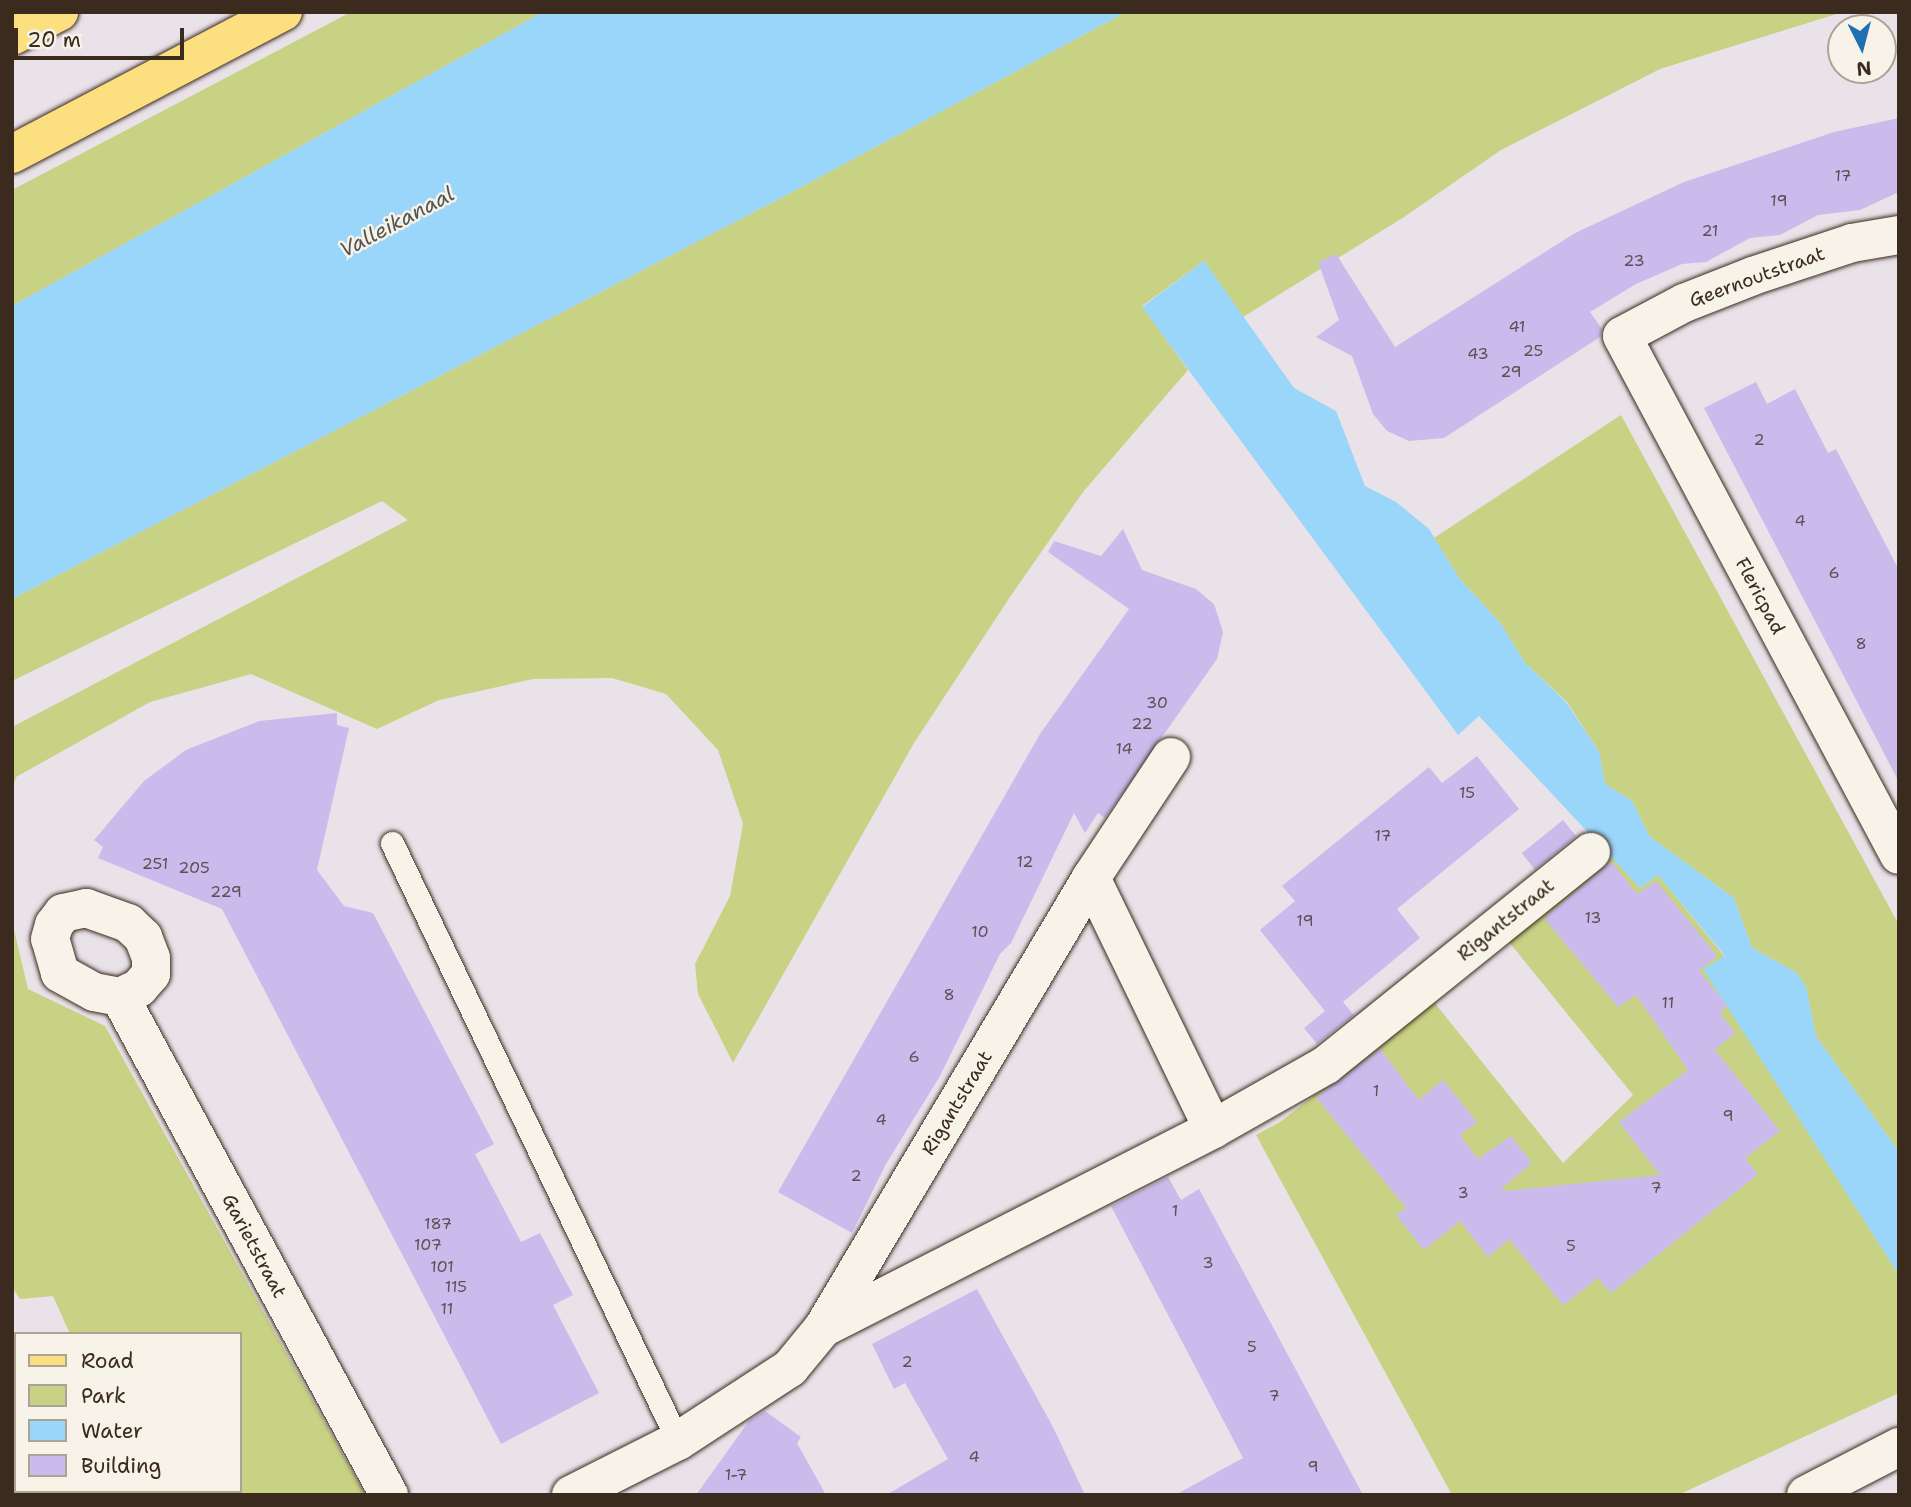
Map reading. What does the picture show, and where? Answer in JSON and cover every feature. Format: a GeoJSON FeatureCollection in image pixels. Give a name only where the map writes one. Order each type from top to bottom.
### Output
{"type":"FeatureCollection","features":[{"type":"Feature","properties":{"kind":"main road"},"geometry":{"type":"LineString","coordinates":[[12,36],[59,12]]}},
{"type":"Feature","properties":{"kind":"main road"},"geometry":{"type":"LineString","coordinates":[[12,154],[283,12]]}},
{"type":"Feature","properties":{"kind":"street","name":"Geernoutstraat"},"geometry":{"type":"LineString","coordinates":[[1622,336],[1684,303],[1753,276],[1852,243],[1899,235]]}},
{"type":"Feature","properties":{"kind":"street","name":"Flericpad"},"geometry":{"type":"LineString","coordinates":[[1622,336],[1899,855]]}},
{"type":"Feature","properties":{"kind":"street","name":"Rigantstraat"},"geometry":{"type":"LineString","coordinates":[[571,1495],[678,1441],[790,1368],[823,1328],[1091,878],[1171,757]]}},
{"type":"Feature","properties":{"kind":"street","name":"Rigantstraat"},"geometry":{"type":"LineString","coordinates":[[823,1328],[1213,1129],[1326,1065],[1591,852]]}},
{"type":"Feature","properties":{"kind":"street"},"geometry":{"type":"LineString","coordinates":[[1091,878],[1213,1129]]}},
{"type":"Feature","properties":{"kind":"street","name":"Garietstraat"},"geometry":{"type":"LineString","coordinates":[[120,997],[388,1495]]}},
{"type":"Feature","properties":{"kind":"street"},"geometry":{"type":"LineString","coordinates":[[1806,1495],[1899,1447]]}},
{"type":"Feature","properties":{"kind":"lane"},"geometry":{"type":"LineString","coordinates":[[392,843],[678,1441]]}},
{"type":"Feature","properties":{"kind":"green space"},"geometry":{"type":"Polygon","coordinates":[[[351,12],[543,12],[12,306],[12,190],[351,12]]]}},
{"type":"Feature","properties":{"kind":"green space"},"geometry":{"type":"Polygon","coordinates":[[[1126,12],[1843,12],[1827,14],[1827,17],[1660,69],[1501,150],[1404,217],[1243,317],[1204,261],[1142,306],[1188,370],[1083,492],[914,743],[733,1063],[698,994],[695,964],[730,896],[743,824],[718,750],[666,694],[612,678],[533,679],[439,700],[377,729],[251,674],[150,702],[16,777],[12,791],[12,727],[408,520],[382,501],[12,681],[12,599],[777,200],[1126,12]]]}},
{"type":"Feature","properties":{"kind":"green space"},"geometry":{"type":"Polygon","coordinates":[[[1621,415],[1899,925],[1899,1152],[1816,1036],[1806,988],[1797,973],[1752,948],[1734,898],[1650,837],[1632,801],[1605,784],[1599,752],[1567,702],[1525,663],[1501,624],[1459,578],[1434,538],[1621,415]]]}},
{"type":"Feature","properties":{"kind":"green space"},"geometry":{"type":"Polygon","coordinates":[[[1612,856],[1640,888],[1658,875],[1725,957],[1704,969],[1899,1275],[1899,1393],[1678,1495],[1452,1495],[1256,1135],[1280,1122],[1434,1002],[1563,1163],[1633,1095],[1505,937],[1612,856]]]}},
{"type":"Feature","properties":{"kind":"green space"},"geometry":{"type":"Polygon","coordinates":[[[12,921],[28,989],[105,1026],[365,1495],[137,1495],[136,1493],[242,1493],[242,1332],[69,1332],[53,1296],[20,1299],[12,1287],[12,921]]]}},
{"type":"Feature","properties":{"kind":"water","name":"Valleikanaal"},"geometry":{"type":"Polygon","coordinates":[[[543,12],[1126,12],[777,200],[12,599],[12,306],[543,12]]]}},
{"type":"Feature","properties":{"kind":"water"},"geometry":{"type":"Polygon","coordinates":[[[1204,261],[1294,388],[1336,411],[1365,486],[1396,502],[1429,529],[1459,578],[1501,624],[1525,663],[1566,702],[1599,752],[1605,784],[1632,801],[1650,837],[1734,898],[1752,948],[1797,973],[1806,987],[1816,1036],[1899,1152],[1899,1275],[1703,969],[1725,956],[1658,875],[1640,888],[1479,716],[1458,735],[1142,307],[1204,261]]]}},
{"type":"Feature","properties":{"kind":"building"},"geometry":{"type":"Polygon","coordinates":[[[1899,118],[1899,192],[1860,210],[1818,215],[1780,235],[1750,238],[1706,262],[1682,264],[1636,284],[1590,312],[1602,329],[1600,337],[1444,438],[1409,441],[1387,431],[1373,414],[1352,356],[1316,337],[1339,320],[1318,262],[1336,254],[1395,347],[1575,233],[1684,182],[1834,132],[1899,118]]]}},
{"type":"Feature","properties":{"kind":"building"},"geometry":{"type":"Polygon","coordinates":[[[1756,382],[1767,404],[1795,389],[1828,453],[1836,449],[1899,570],[1899,782],[1704,408],[1756,382]]]}},
{"type":"Feature","properties":{"kind":"building"},"geometry":{"type":"Polygon","coordinates":[[[1123,529],[1142,570],[1196,589],[1214,604],[1223,632],[1217,659],[1105,818],[1098,813],[1085,833],[1074,813],[1011,943],[1000,954],[940,1076],[886,1164],[852,1233],[778,1192],[1040,734],[1129,609],[1048,552],[1054,541],[1101,556],[1123,529]]]}},
{"type":"Feature","properties":{"kind":"building"},"geometry":{"type":"Polygon","coordinates":[[[337,713],[337,725],[349,728],[317,870],[344,906],[373,913],[494,1144],[475,1154],[521,1242],[540,1233],[573,1295],[553,1305],[599,1393],[501,1444],[222,909],[98,858],[103,847],[94,840],[144,781],[186,750],[259,721],[337,713]]]}},
{"type":"Feature","properties":{"kind":"building"},"geometry":{"type":"Polygon","coordinates":[[[1477,756],[1519,809],[1397,909],[1420,938],[1343,1002],[1354,1015],[1317,1044],[1304,1028],[1325,1011],[1260,930],[1295,901],[1282,886],[1429,767],[1442,783],[1477,756]]]}},
{"type":"Feature","properties":{"kind":"building"},"geometry":{"type":"Polygon","coordinates":[[[1563,820],[1576,836],[1535,870],[1522,853],[1563,820]]]}},
{"type":"Feature","properties":{"kind":"building"},"geometry":{"type":"Polygon","coordinates":[[[1611,861],[1637,894],[1656,881],[1717,956],[1699,971],[1727,1005],[1720,1013],[1735,1033],[1699,1062],[1715,1050],[1780,1131],[1745,1158],[1758,1174],[1611,1293],[1598,1278],[1563,1305],[1509,1239],[1488,1257],[1460,1221],[1424,1250],[1396,1215],[1406,1208],[1316,1097],[1380,1049],[1419,1100],[1443,1080],[1477,1122],[1460,1135],[1478,1159],[1511,1136],[1532,1163],[1502,1188],[1505,1191],[1660,1175],[1619,1122],[1688,1070],[1636,995],[1618,1007],[1544,918],[1611,861]]]}},
{"type":"Feature","properties":{"kind":"building"},"geometry":{"type":"Polygon","coordinates":[[[1168,1177],[1181,1200],[1199,1189],[1363,1495],[1175,1495],[1243,1458],[1111,1206],[1168,1177]]]}},
{"type":"Feature","properties":{"kind":"building"},"geometry":{"type":"Polygon","coordinates":[[[977,1289],[1053,1427],[1085,1495],[886,1495],[948,1459],[905,1383],[894,1389],[872,1344],[977,1289]]]}},
{"type":"Feature","properties":{"kind":"building"},"geometry":{"type":"Polygon","coordinates":[[[765,1411],[801,1437],[797,1443],[826,1495],[696,1495],[749,1421],[765,1411]]]}}]}
